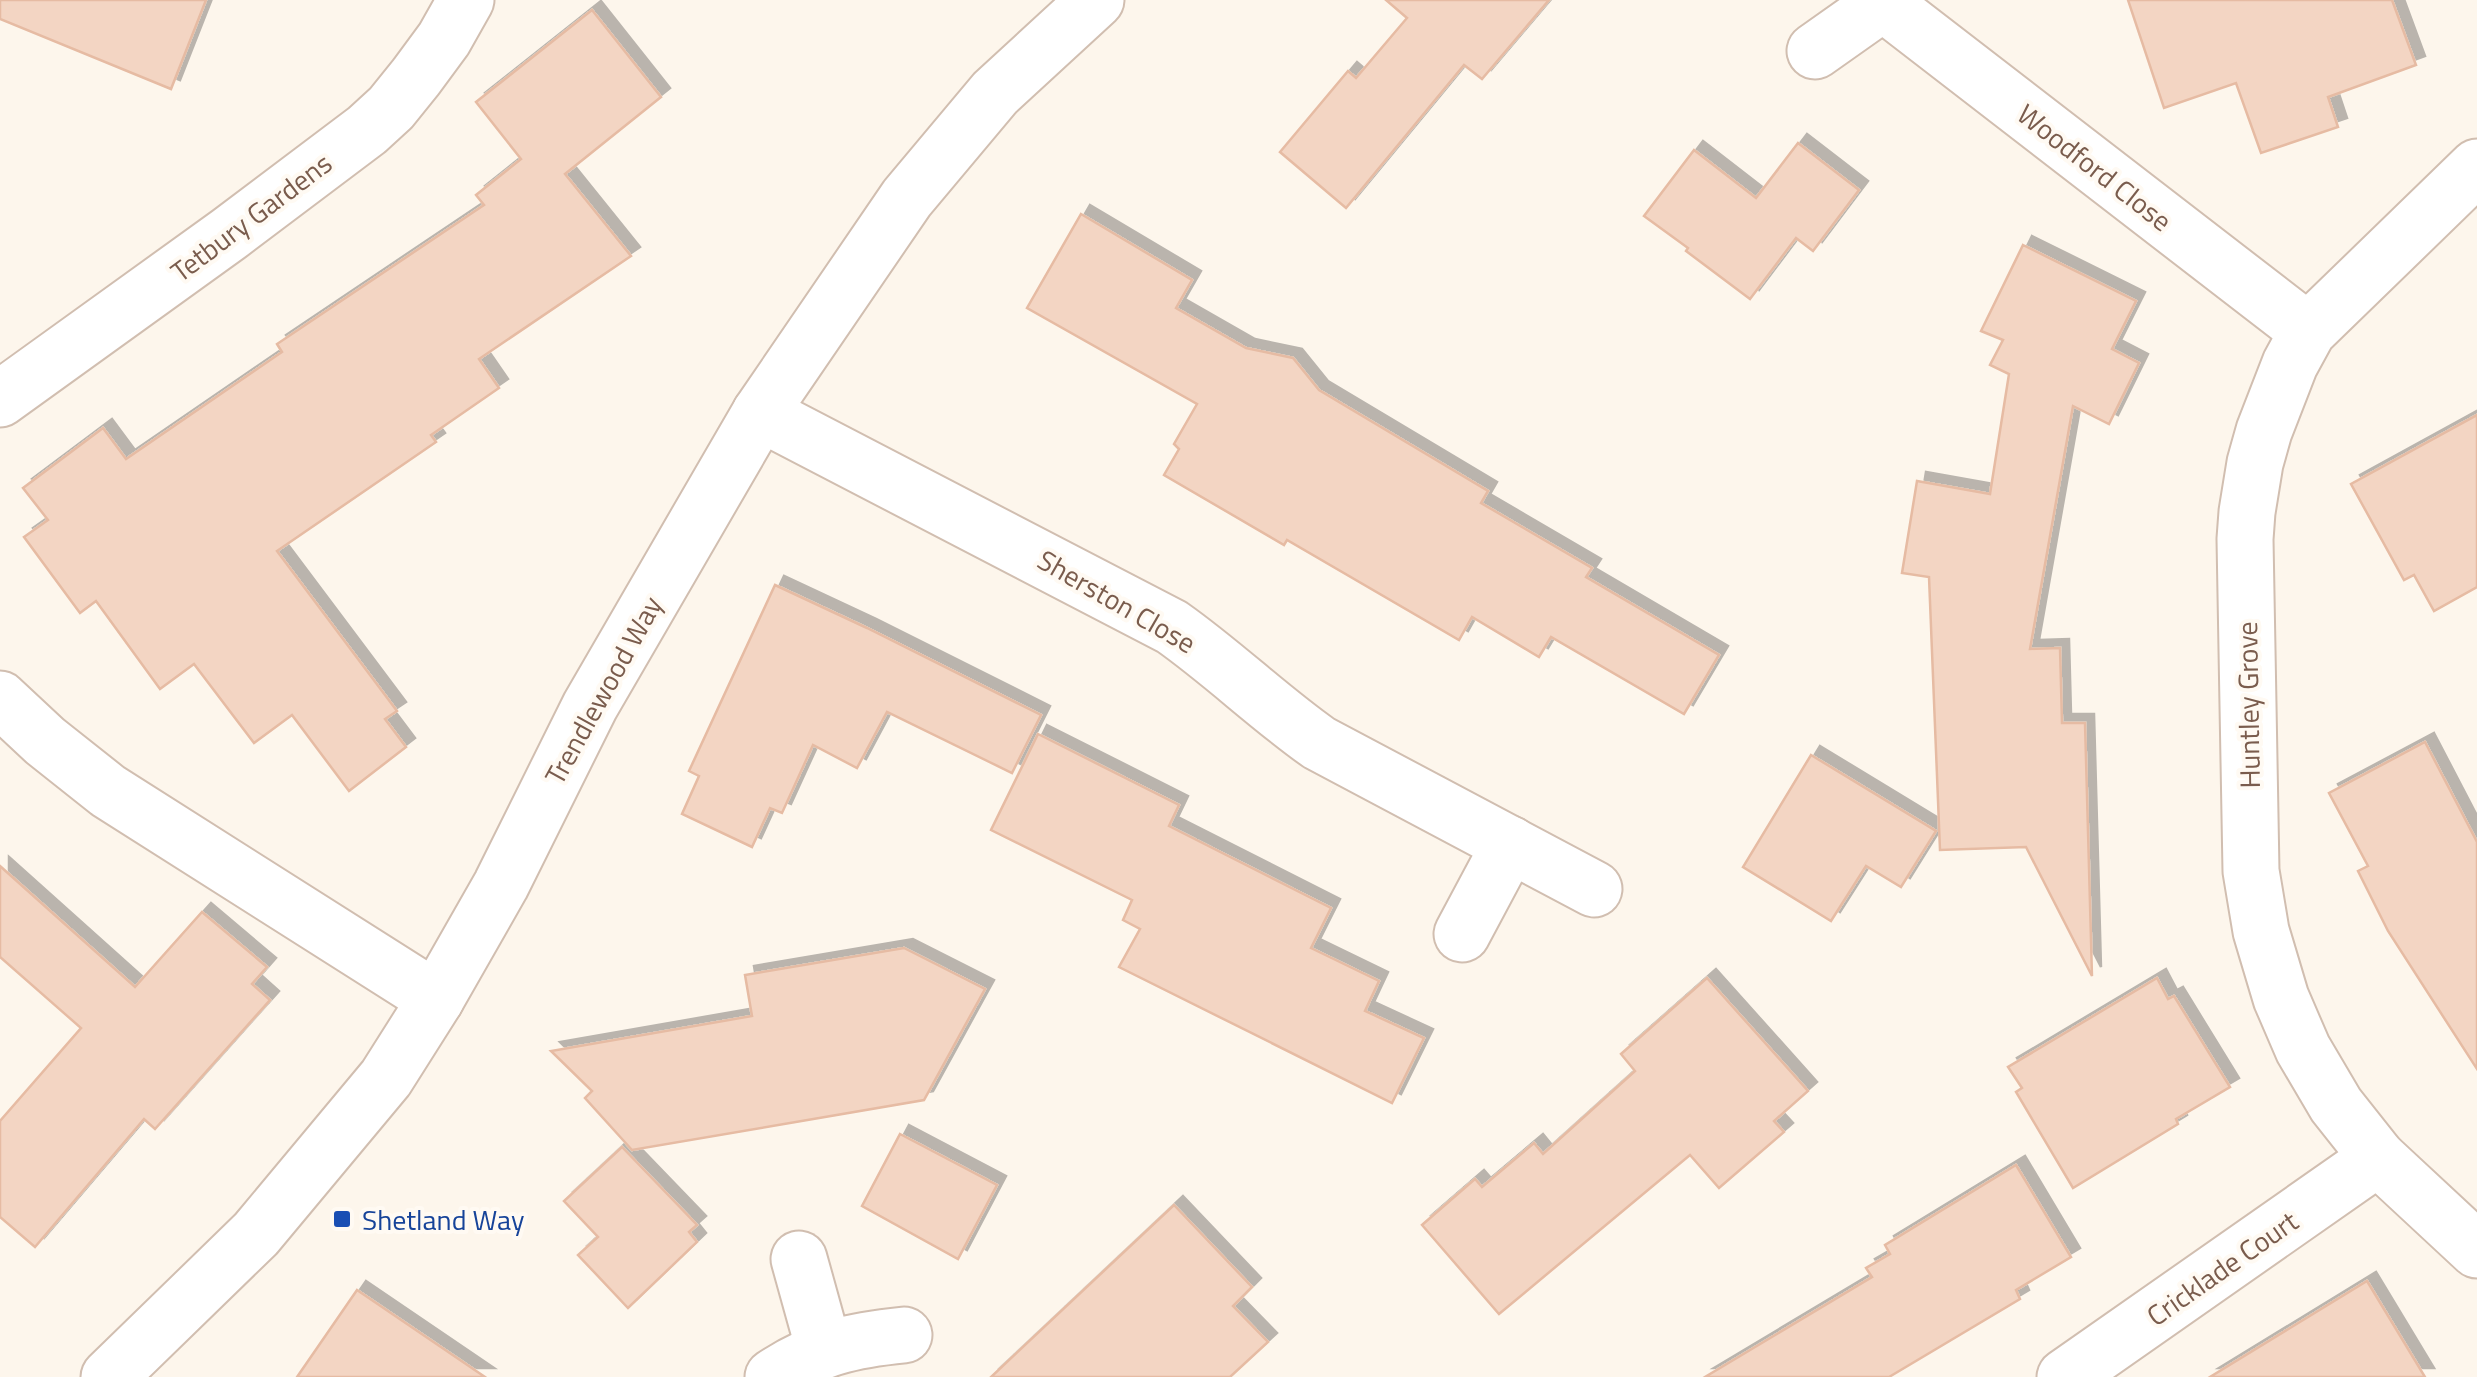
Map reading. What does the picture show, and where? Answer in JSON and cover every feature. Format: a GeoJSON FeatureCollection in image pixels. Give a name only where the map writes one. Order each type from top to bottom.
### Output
{"type":"FeatureCollection","features":[{"type":"Feature","properties":{"kind":"street","name":"Tetbury Gardens"},"geometry":{"type":"LineString","coordinates":[[0,399],[367,130],[416,77],[444,40],[466,0]]}},
{"type":"Feature","properties":{"kind":"street","name":"Trendlewood Way"},"geometry":{"type":"LineString","coordinates":[[109,1377],[256,1234],[386,1078],[501,884],[590,706],[760,414],[906,198],[995,94],[1096,0]]}},
{"type":"Feature","properties":{"kind":"street","name":"Woodford Close"},"geometry":{"type":"LineString","coordinates":[[1815,51],[1883,2],[2308,331]]}},
{"type":"Feature","properties":{"kind":"street","name":"Huntley Grove"},"geometry":{"type":"LineString","coordinates":[[2477,167],[2308,331],[2290,364],[2264,432],[2255,463],[2246,539],[2251,871],[2261,931],[2281,998],[2336,1105],[2378,1158],[2477,1250]]}},
{"type":"Feature","properties":{"kind":"street","name":"Sherston Close"},"geometry":{"type":"LineString","coordinates":[[760,414],[1172,626],[1319,743],[1594,888]]}},
{"type":"Feature","properties":{"kind":"street"},"geometry":{"type":"LineString","coordinates":[[0,699],[108,792],[436,999]]}},
{"type":"Feature","properties":{"kind":"street"},"geometry":{"type":"LineString","coordinates":[[1462,934],[1510,844]]}},
{"type":"Feature","properties":{"kind":"street","name":"Cricklade Court"},"geometry":{"type":"LineString","coordinates":[[2065,1377],[2378,1158]]}},
{"type":"Feature","properties":{"kind":"street"},"geometry":{"type":"LineString","coordinates":[[798,1258],[824,1349]]}},
{"type":"Feature","properties":{"kind":"street"},"geometry":{"type":"LineString","coordinates":[[773,1377],[824,1349],[904,1335]]}},
{"type":"Feature","properties":{"kind":"building"},"geometry":{"type":"Polygon","coordinates":[[[0,0],[206,0],[171,89],[0,19],[0,0]]]}},
{"type":"Feature","properties":{"kind":"building"},"geometry":{"type":"Polygon","coordinates":[[[1386,0],[1549,0],[1482,79],[1464,65],[1346,208],[1280,152],[1348,71],[1356,78],[1407,18],[1386,0]]]}},
{"type":"Feature","properties":{"kind":"building"},"geometry":{"type":"Polygon","coordinates":[[[2128,0],[2392,0],[2416,65],[2328,97],[2338,127],[2261,153],[2236,83],[2164,108],[2128,0]]]}},
{"type":"Feature","properties":{"kind":"building"},"geometry":{"type":"Polygon","coordinates":[[[592,10],[661,97],[565,174],[631,256],[479,359],[499,388],[431,435],[436,442],[277,551],[397,711],[385,719],[406,747],[349,791],[292,715],[254,743],[194,664],[160,689],[96,601],[80,613],[24,537],[48,520],[23,488],[103,428],[126,459],[282,352],[277,344],[484,205],[476,195],[521,159],[476,102],[592,10]]]}},
{"type":"Feature","properties":{"kind":"building"},"geometry":{"type":"Polygon","coordinates":[[[1798,143],[1859,190],[1813,251],[1796,238],[1750,299],[1644,216],[1694,150],[1756,198],[1798,143]]]}},
{"type":"Feature","properties":{"kind":"building"},"geometry":{"type":"Polygon","coordinates":[[[1081,214],[1192,280],[1176,308],[1246,348],[1293,358],[1319,390],[1488,491],[1481,503],[1592,568],[1586,577],[1719,655],[1684,714],[1551,637],[1539,657],[1472,617],[1459,640],[1287,540],[1284,545],[1164,475],[1179,449],[1174,444],[1197,404],[1027,308],[1081,214]]]}},
{"type":"Feature","properties":{"kind":"building"},"geometry":{"type":"Polygon","coordinates":[[[2023,245],[2136,301],[2112,349],[2139,363],[2109,424],[2073,406],[2030,649],[2060,648],[2062,723],[2085,723],[2092,976],[2026,847],[1940,850],[1929,577],[1902,573],[1917,481],[1990,494],[2009,374],[1990,365],[2003,340],[1981,331],[2023,245]]]}},
{"type":"Feature","properties":{"kind":"building"},"geometry":{"type":"Polygon","coordinates":[[[2477,415],[2477,587],[2434,611],[2414,575],[2404,580],[2351,484],[2477,415]]]}},
{"type":"Feature","properties":{"kind":"building"},"geometry":{"type":"Polygon","coordinates":[[[775,585],[1041,715],[1012,773],[887,712],[857,768],[813,745],[782,813],[770,808],[752,847],[682,814],[699,776],[689,771],[775,585]]]}},
{"type":"Feature","properties":{"kind":"building"},"geometry":{"type":"Polygon","coordinates":[[[1038,734],[1179,805],[1169,826],[1331,908],[1311,948],[1379,981],[1365,1011],[1424,1038],[1392,1103],[1119,967],[1140,929],[1123,920],[1132,900],[991,830],[1038,734]]]}},
{"type":"Feature","properties":{"kind":"building"},"geometry":{"type":"Polygon","coordinates":[[[2425,742],[2477,842],[2477,1069],[2388,931],[2358,871],[2368,866],[2329,793],[2425,742]]]}},
{"type":"Feature","properties":{"kind":"building"},"geometry":{"type":"Polygon","coordinates":[[[1811,755],[1936,831],[1901,887],[1866,866],[1831,921],[1743,867],[1811,755]]]}},
{"type":"Feature","properties":{"kind":"building"},"geometry":{"type":"Polygon","coordinates":[[[0,866],[135,987],[202,912],[267,967],[252,984],[270,1000],[155,1129],[144,1119],[35,1247],[0,1217],[0,1121],[81,1028],[0,957],[0,866]]]}},
{"type":"Feature","properties":{"kind":"building"},"geometry":{"type":"Polygon","coordinates":[[[904,948],[985,989],[924,1100],[632,1150],[585,1098],[592,1091],[551,1051],[752,1016],[745,975],[904,948]]]}},
{"type":"Feature","properties":{"kind":"building"},"geometry":{"type":"Polygon","coordinates":[[[1707,978],[1808,1091],[1774,1121],[1784,1132],[1719,1188],[1690,1155],[1499,1314],[1422,1225],[1475,1179],[1482,1187],[1534,1143],[1543,1154],[1635,1071],[1621,1054],[1707,978]]]}},
{"type":"Feature","properties":{"kind":"building"},"geometry":{"type":"Polygon","coordinates":[[[2157,978],[2168,999],[2174,996],[2230,1087],[2073,1188],[2016,1092],[2022,1088],[2008,1067],[2157,978]]]}},
{"type":"Feature","properties":{"kind":"building"},"geometry":{"type":"Polygon","coordinates":[[[900,1134],[997,1185],[958,1259],[862,1206],[900,1134]]]}},
{"type":"Feature","properties":{"kind":"building"},"geometry":{"type":"Polygon","coordinates":[[[622,1147],[697,1225],[689,1232],[697,1242],[628,1308],[578,1255],[598,1237],[564,1201],[622,1147]]]}},
{"type":"Feature","properties":{"kind":"building"},"geometry":{"type":"Polygon","coordinates":[[[2016,1165],[2071,1257],[2016,1290],[2020,1299],[1889,1377],[1705,1377],[1872,1277],[1866,1268],[1890,1254],[1885,1245],[2016,1165]]]}},
{"type":"Feature","properties":{"kind":"building"},"geometry":{"type":"Polygon","coordinates":[[[1174,1205],[1252,1287],[1233,1306],[1268,1342],[1230,1377],[991,1377],[1174,1205]]]}},
{"type":"Feature","properties":{"kind":"building"},"geometry":{"type":"Polygon","coordinates":[[[2367,1281],[2425,1377],[2210,1377],[2367,1281]]]}},
{"type":"Feature","properties":{"kind":"building"},"geometry":{"type":"Polygon","coordinates":[[[357,1290],[485,1377],[297,1377],[357,1290]]]}},
{"type":"Feature","properties":{"kind":"place","name":"Shetland Way"},"geometry":{"type":"Point","coordinates":[342,1219]}}]}
